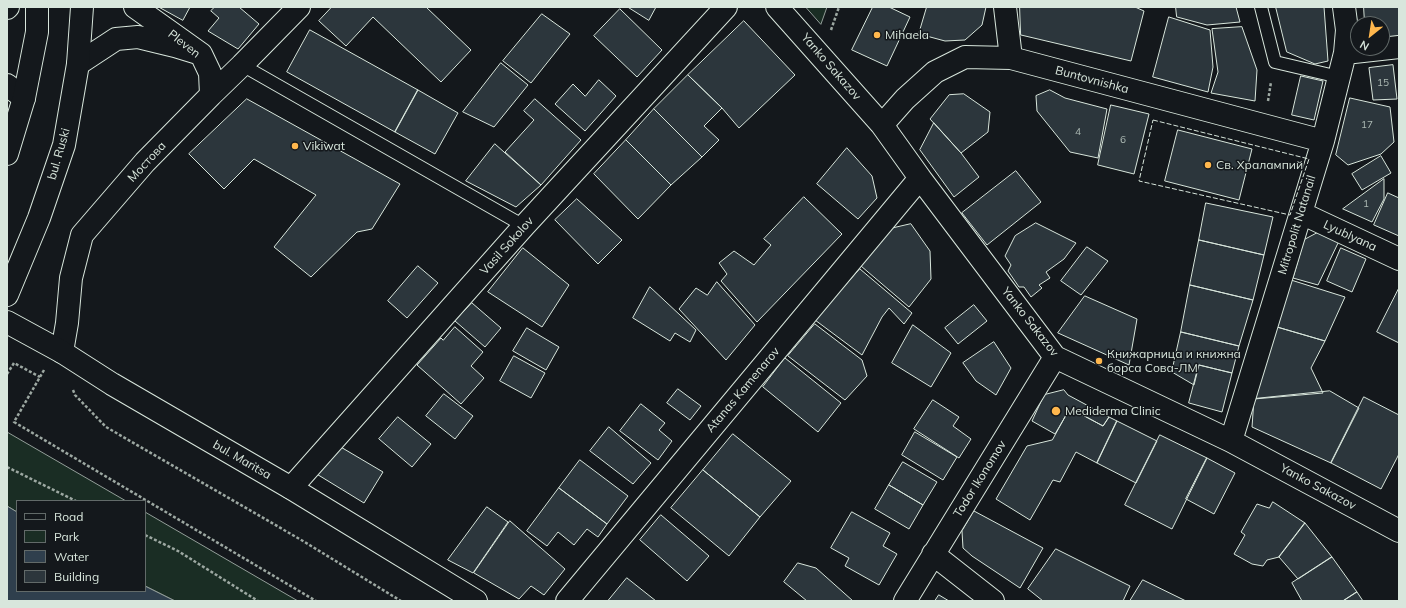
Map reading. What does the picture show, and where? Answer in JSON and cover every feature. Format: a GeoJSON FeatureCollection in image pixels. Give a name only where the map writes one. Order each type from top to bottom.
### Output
{"type":"FeatureCollection","features":[{"type":"Feature","properties":{"kind":"street"},"geometry":{"type":"LineString","coordinates":[[7,154],[24,98],[37,32],[37,7]]}},
{"type":"Feature","properties":{"kind":"street","name":"bul. Ruski"},"geometry":{"type":"LineString","coordinates":[[7,295],[39,218],[64,145],[78,64],[82,7]]}},
{"type":"Feature","properties":{"kind":"street","name":"Pleven"},"geometry":{"type":"LineString","coordinates":[[135,7],[201,54],[210,73],[211,95]]}},
{"type":"Feature","properties":{"kind":"street","name":"Мостова"},"geometry":{"type":"LineString","coordinates":[[62,352],[67,323],[71,278],[82,236],[145,162],[299,7]]}},
{"type":"Feature","properties":{"kind":"street","name":"Vasil Sokolov"},"geometry":{"type":"LineString","coordinates":[[291,488],[524,226],[726,7]]}},
{"type":"Feature","properties":{"kind":"street","name":"Yanko Sakazov"},"geometry":{"type":"LineString","coordinates":[[777,7],[882,125],[920,178],[1055,357],[1231,441],[1396,534]]}},
{"type":"Feature","properties":{"kind":"street"},"geometry":{"type":"LineString","coordinates":[[1005,7],[1011,58]]}},
{"type":"Feature","properties":{"kind":"street","name":"Mitropolit Natanail"},"geometry":{"type":"LineString","coordinates":[[1231,441],[1323,141],[1345,53],[1347,30],[1344,7]]}},
{"type":"Feature","properties":{"kind":"street"},"geometry":{"type":"LineString","coordinates":[[78,64],[116,39],[122,38],[138,37],[201,54]]}},
{"type":"Feature","properties":{"kind":"street"},"geometry":{"type":"LineString","coordinates":[[1345,53],[1399,47]]}},
{"type":"Feature","properties":{"kind":"street","name":"Buntovnishka"},"geometry":{"type":"LineString","coordinates":[[882,125],[905,99],[935,72],[965,57],[1011,58],[1323,141]]}},
{"type":"Feature","properties":{"kind":"street"},"geometry":{"type":"LineString","coordinates":[[7,85],[24,98]]}},
{"type":"Feature","properties":{"kind":"street","name":"Atanas Kamenarov"},"geometry":{"type":"LineString","coordinates":[[567,601],[920,178]]}},
{"type":"Feature","properties":{"kind":"street","name":"Lyublyana"},"geometry":{"type":"LineString","coordinates":[[1301,213],[1399,259]]}},
{"type":"Feature","properties":{"kind":"street","name":"bul. Maritsa"},"geometry":{"type":"LineString","coordinates":[[7,322],[62,352],[112,384],[291,488],[476,601]]}},
{"type":"Feature","properties":{"kind":"street","name":"Todor Ikonomov"},"geometry":{"type":"LineString","coordinates":[[905,601],[1055,357]]}},
{"type":"Feature","properties":{"kind":"street"},"geometry":{"type":"LineString","coordinates":[[933,554],[993,601]]}},
{"type":"Feature","properties":{"kind":"lane"},"geometry":{"type":"LineString","coordinates":[[1261,7],[1275,62],[1339,77]]}},
{"type":"Feature","properties":{"kind":"lane"},"geometry":{"type":"LineString","coordinates":[[242,66],[524,226]]}},
{"type":"Feature","properties":{"kind":"path"},"geometry":{"type":"LineString","coordinates":[[1264,126],[1275,62]]}},
{"type":"Feature","properties":{"kind":"path"},"geometry":{"type":"LineString","coordinates":[[7,374],[14,363],[40,377],[14,422],[146,500]]}},
{"type":"Feature","properties":{"kind":"path"},"geometry":{"type":"LineString","coordinates":[[70,384],[75,395],[106,427],[309,545],[401,601]]}},
{"type":"Feature","properties":{"kind":"path"},"geometry":{"type":"LineString","coordinates":[[7,467],[74,500]]}},
{"type":"Feature","properties":{"kind":"path"},"geometry":{"type":"LineString","coordinates":[[146,500],[316,601]]}},
{"type":"Feature","properties":{"kind":"path"},"geometry":{"type":"LineString","coordinates":[[146,535],[178,551],[258,601]]}},
{"type":"Feature","properties":{"kind":"green space"},"geometry":{"type":"Polygon","coordinates":[[[806,7],[827,7],[821,24],[806,7]]]}},
{"type":"Feature","properties":{"kind":"green space"},"geometry":{"type":"Polygon","coordinates":[[[7,432],[124,500],[16,500],[16,511],[7,506],[7,432]]]}},
{"type":"Feature","properties":{"kind":"green space"},"geometry":{"type":"Polygon","coordinates":[[[146,513],[298,601],[175,601],[146,586],[146,513]]]}},
{"type":"Feature","properties":{"kind":"water"},"geometry":{"type":"Polygon","coordinates":[[[7,506],[16,511],[16,592],[146,592],[146,586],[175,601],[7,601],[7,506]]]}},
{"type":"Feature","properties":{"kind":"building"},"geometry":{"type":"Polygon","coordinates":[[[159,7],[190,7],[183,20],[159,7]]]}},
{"type":"Feature","properties":{"kind":"building"},"geometry":{"type":"Polygon","coordinates":[[[215,7],[239,7],[259,24],[238,49],[208,31],[219,18],[211,11],[215,7]]]}},
{"type":"Feature","properties":{"kind":"building"},"geometry":{"type":"Polygon","coordinates":[[[332,7],[426,7],[471,50],[441,82],[373,17],[346,46],[319,21],[332,7]]]}},
{"type":"Feature","properties":{"kind":"building"},"geometry":{"type":"Polygon","coordinates":[[[628,7],[656,7],[649,20],[628,7]]]}},
{"type":"Feature","properties":{"kind":"building"},"geometry":{"type":"Polygon","coordinates":[[[873,7],[889,7],[910,17],[887,66],[852,50],[873,7]]]}},
{"type":"Feature","properties":{"kind":"building"},"geometry":{"type":"Polygon","coordinates":[[[927,7],[986,7],[982,25],[965,40],[945,41],[919,34],[927,7]]]}},
{"type":"Feature","properties":{"kind":"building"},"geometry":{"type":"Polygon","coordinates":[[[1020,7],[1135,7],[1144,11],[1131,61],[1021,35],[1020,7]]]}},
{"type":"Feature","properties":{"kind":"building"},"geometry":{"type":"Polygon","coordinates":[[[1176,7],[1236,7],[1240,22],[1207,25],[1177,17],[1176,7]]]}},
{"type":"Feature","properties":{"kind":"building"},"geometry":{"type":"Polygon","coordinates":[[[1276,7],[1324,7],[1328,61],[1315,64],[1287,52],[1276,7]]]}},
{"type":"Feature","properties":{"kind":"building"},"geometry":{"type":"Polygon","coordinates":[[[1364,7],[1399,7],[1399,38],[1390,39],[1390,16],[1365,16],[1364,7]]]}},
{"type":"Feature","properties":{"kind":"building"},"geometry":{"type":"Polygon","coordinates":[[[620,9],[662,50],[637,77],[594,36],[620,9]]]}},
{"type":"Feature","properties":{"kind":"building"},"geometry":{"type":"Polygon","coordinates":[[[542,14],[570,34],[531,83],[503,61],[542,14]]]}},
{"type":"Feature","properties":{"kind":"building"},"geometry":{"type":"Polygon","coordinates":[[[1169,17],[1210,30],[1213,67],[1208,92],[1153,77],[1169,17]]]}},
{"type":"Feature","properties":{"kind":"building"},"geometry":{"type":"Polygon","coordinates":[[[744,21],[795,75],[739,128],[722,108],[688,75],[744,21]]]}},
{"type":"Feature","properties":{"kind":"building"},"geometry":{"type":"Polygon","coordinates":[[[1242,27],[1257,70],[1255,101],[1211,93],[1218,72],[1212,29],[1242,27]]]}},
{"type":"Feature","properties":{"kind":"building"},"geometry":{"type":"Polygon","coordinates":[[[310,30],[418,90],[395,132],[287,72],[310,30]]]}},
{"type":"Feature","properties":{"kind":"building"},"geometry":{"type":"Polygon","coordinates":[[[501,63],[528,85],[494,127],[463,112],[501,63]]]}},
{"type":"Feature","properties":{"kind":"building"},"geometry":{"type":"Polygon","coordinates":[[[1393,65],[1397,99],[1373,100],[1369,68],[1393,65]]]}},
{"type":"Feature","properties":{"kind":"building"},"geometry":{"type":"Polygon","coordinates":[[[688,75],[722,108],[704,126],[719,140],[702,157],[654,109],[688,75]]]}},
{"type":"Feature","properties":{"kind":"building"},"geometry":{"type":"Polygon","coordinates":[[[1301,76],[1323,81],[1314,120],[1292,115],[1301,76]]]}},
{"type":"Feature","properties":{"kind":"building"},"geometry":{"type":"Polygon","coordinates":[[[599,80],[616,96],[585,131],[555,104],[573,84],[585,96],[599,80]]]}},
{"type":"Feature","properties":{"kind":"building"},"geometry":{"type":"Polygon","coordinates":[[[418,90],[458,113],[435,154],[395,132],[418,90]]]}},
{"type":"Feature","properties":{"kind":"building"},"geometry":{"type":"Polygon","coordinates":[[[1050,90],[1065,98],[1107,109],[1098,158],[1070,152],[1037,111],[1036,96],[1050,90]]]}},
{"type":"Feature","properties":{"kind":"building"},"geometry":{"type":"Polygon","coordinates":[[[964,94],[990,112],[988,132],[961,153],[930,119],[949,95],[964,94]]]}},
{"type":"Feature","properties":{"kind":"building"},"geometry":{"type":"Polygon","coordinates":[[[1350,98],[1390,107],[1394,142],[1381,154],[1348,165],[1336,155],[1350,98]]]}},
{"type":"Feature","properties":{"kind":"building"},"geometry":{"type":"Polygon","coordinates":[[[247,99],[400,184],[372,229],[357,232],[311,277],[274,247],[316,195],[254,159],[224,189],[189,154],[247,99]]]}},
{"type":"Feature","properties":{"kind":"building"},"geometry":{"type":"Polygon","coordinates":[[[535,99],[581,140],[541,185],[505,152],[534,120],[524,111],[535,99]]]}},
{"type":"Feature","properties":{"kind":"building"},"geometry":{"type":"Polygon","coordinates":[[[1111,105],[1149,114],[1134,174],[1098,165],[1111,105]]]}},
{"type":"Feature","properties":{"kind":"building"},"geometry":{"type":"Polygon","coordinates":[[[654,109],[702,157],[671,185],[626,140],[654,109]]]}},
{"type":"Feature","properties":{"kind":"building"},"geometry":{"type":"Polygon","coordinates":[[[934,123],[961,153],[979,177],[954,197],[920,150],[934,123]]]}},
{"type":"Feature","properties":{"kind":"building","name":"Св. Хралампий"},"geometry":{"type":"Polygon","coordinates":[[[1178,130],[1252,149],[1239,200],[1165,181],[1178,130]]]}},
{"type":"Feature","properties":{"kind":"building"},"geometry":{"type":"Polygon","coordinates":[[[626,140],[671,185],[638,219],[594,174],[626,140]]]}},
{"type":"Feature","properties":{"kind":"building"},"geometry":{"type":"Polygon","coordinates":[[[495,144],[541,185],[516,207],[466,181],[495,144]]]}},
{"type":"Feature","properties":{"kind":"building"},"geometry":{"type":"Polygon","coordinates":[[[847,148],[872,176],[877,198],[858,219],[817,184],[847,148]]]}},
{"type":"Feature","properties":{"kind":"building"},"geometry":{"type":"Polygon","coordinates":[[[1381,156],[1391,173],[1362,190],[1352,174],[1381,156]]]}},
{"type":"Feature","properties":{"kind":"building"},"geometry":{"type":"Polygon","coordinates":[[[1016,171],[1041,202],[987,245],[962,213],[1016,171]]]}},
{"type":"Feature","properties":{"kind":"building"},"geometry":{"type":"Polygon","coordinates":[[[1384,179],[1384,199],[1372,222],[1343,209],[1384,179]]]}},
{"type":"Feature","properties":{"kind":"building"},"geometry":{"type":"Polygon","coordinates":[[[1388,193],[1399,198],[1399,236],[1374,225],[1388,193]]]}},
{"type":"Feature","properties":{"kind":"building"},"geometry":{"type":"Polygon","coordinates":[[[804,197],[842,234],[757,322],[721,281],[727,274],[719,263],[734,251],[754,265],[771,245],[764,239],[804,197]]]}},
{"type":"Feature","properties":{"kind":"building"},"geometry":{"type":"Polygon","coordinates":[[[577,199],[622,240],[598,264],[555,220],[577,199]]]}},
{"type":"Feature","properties":{"kind":"building"},"geometry":{"type":"Polygon","coordinates":[[[1206,203],[1273,217],[1264,255],[1199,240],[1206,203]]]}},
{"type":"Feature","properties":{"kind":"building"},"geometry":{"type":"Polygon","coordinates":[[[1036,223],[1076,243],[1064,259],[1046,272],[1050,278],[1039,285],[1042,288],[1031,297],[1024,287],[1019,287],[1008,271],[1011,265],[1005,256],[1015,236],[1036,223]]]}},
{"type":"Feature","properties":{"kind":"building"},"geometry":{"type":"Polygon","coordinates":[[[911,224],[930,251],[931,279],[909,307],[861,266],[889,229],[911,224]]]}},
{"type":"Feature","properties":{"kind":"building"},"geometry":{"type":"Polygon","coordinates":[[[1321,231],[1339,241],[1318,285],[1293,278],[1304,240],[1321,231]]]}},
{"type":"Feature","properties":{"kind":"building"},"geometry":{"type":"Polygon","coordinates":[[[1199,240],[1264,255],[1253,300],[1190,285],[1199,240]]]}},
{"type":"Feature","properties":{"kind":"building"},"geometry":{"type":"Polygon","coordinates":[[[1087,247],[1108,261],[1081,295],[1061,281],[1087,247]]]}},
{"type":"Feature","properties":{"kind":"building"},"geometry":{"type":"Polygon","coordinates":[[[523,248],[569,285],[542,327],[488,292],[523,248]]]}},
{"type":"Feature","properties":{"kind":"building"},"geometry":{"type":"Polygon","coordinates":[[[1341,248],[1366,259],[1352,292],[1327,281],[1341,248]]]}},
{"type":"Feature","properties":{"kind":"building"},"geometry":{"type":"Polygon","coordinates":[[[418,266],[438,283],[407,318],[388,301],[418,266]]]}},
{"type":"Feature","properties":{"kind":"building"},"geometry":{"type":"Polygon","coordinates":[[[860,269],[912,313],[904,324],[889,308],[882,317],[862,355],[815,320],[860,269]]]}},
{"type":"Feature","properties":{"kind":"building"},"geometry":{"type":"Polygon","coordinates":[[[1291,280],[1345,297],[1325,341],[1277,327],[1291,280]]]}},
{"type":"Feature","properties":{"kind":"building"},"geometry":{"type":"Polygon","coordinates":[[[717,282],[755,325],[726,360],[679,309],[696,288],[707,295],[717,282]]]}},
{"type":"Feature","properties":{"kind":"building"},"geometry":{"type":"Polygon","coordinates":[[[1190,285],[1253,300],[1239,346],[1181,332],[1190,285]]]}},
{"type":"Feature","properties":{"kind":"building"},"geometry":{"type":"Polygon","coordinates":[[[650,287],[696,330],[690,342],[675,333],[670,341],[633,318],[650,287]]]}},
{"type":"Feature","properties":{"kind":"building"},"geometry":{"type":"Polygon","coordinates":[[[1399,288],[1399,343],[1377,332],[1399,288]]]}},
{"type":"Feature","properties":{"kind":"building"},"geometry":{"type":"Polygon","coordinates":[[[1085,296],[1137,319],[1129,365],[1058,333],[1085,296]]]}},
{"type":"Feature","properties":{"kind":"building"},"geometry":{"type":"Polygon","coordinates":[[[472,303],[501,328],[485,347],[455,321],[472,303]]]}},
{"type":"Feature","properties":{"kind":"building"},"geometry":{"type":"Polygon","coordinates":[[[974,305],[987,321],[958,344],[945,328],[974,305]]]}},
{"type":"Feature","properties":{"kind":"building"},"geometry":{"type":"Polygon","coordinates":[[[815,324],[862,360],[867,376],[845,400],[788,356],[815,324]]]}},
{"type":"Feature","properties":{"kind":"building"},"geometry":{"type":"Polygon","coordinates":[[[913,325],[951,353],[931,387],[892,363],[913,325]]]}},
{"type":"Feature","properties":{"kind":"building"},"geometry":{"type":"Polygon","coordinates":[[[455,327],[483,352],[471,366],[484,378],[461,404],[417,365],[441,338],[443,340],[455,327]]]}},
{"type":"Feature","properties":{"kind":"building"},"geometry":{"type":"Polygon","coordinates":[[[1277,327],[1325,341],[1311,368],[1323,393],[1254,399],[1277,327]]]}},
{"type":"Feature","properties":{"kind":"building"},"geometry":{"type":"Polygon","coordinates":[[[527,328],[559,347],[546,370],[513,351],[527,328]]]}},
{"type":"Feature","properties":{"kind":"building"},"geometry":{"type":"Polygon","coordinates":[[[1181,332],[1239,346],[1232,373],[1199,365],[1194,385],[1172,372],[1181,332]]]}},
{"type":"Feature","properties":{"kind":"building"},"geometry":{"type":"Polygon","coordinates":[[[994,342],[1011,368],[996,395],[976,381],[963,363],[994,342]]]}},
{"type":"Feature","properties":{"kind":"building"},"geometry":{"type":"Polygon","coordinates":[[[514,356],[545,373],[531,398],[500,381],[514,356]]]}},
{"type":"Feature","properties":{"kind":"building"},"geometry":{"type":"Polygon","coordinates":[[[785,358],[841,403],[818,432],[763,387],[785,358]]]}},
{"type":"Feature","properties":{"kind":"building"},"geometry":{"type":"Polygon","coordinates":[[[1199,365],[1232,373],[1222,412],[1189,403],[1199,365]]]}},
{"type":"Feature","properties":{"kind":"building"},"geometry":{"type":"Polygon","coordinates":[[[678,389],[701,406],[690,420],[667,403],[678,389]]]}},
{"type":"Feature","properties":{"kind":"building"},"geometry":{"type":"Polygon","coordinates":[[[1064,390],[1068,395],[1109,417],[1103,426],[1077,412],[1068,412],[1055,434],[1032,421],[1044,395],[1064,390]]]}},
{"type":"Feature","properties":{"kind":"building"},"geometry":{"type":"Polygon","coordinates":[[[1330,391],[1359,408],[1331,463],[1252,427],[1254,399],[1330,391]]]}},
{"type":"Feature","properties":{"kind":"building"},"geometry":{"type":"Polygon","coordinates":[[[444,394],[473,416],[455,439],[426,416],[444,394]]]}},
{"type":"Feature","properties":{"kind":"building"},"geometry":{"type":"Polygon","coordinates":[[[1364,397],[1399,415],[1399,454],[1381,489],[1331,463],[1364,397]]]}},
{"type":"Feature","properties":{"kind":"building"},"geometry":{"type":"Polygon","coordinates":[[[933,400],[959,417],[953,426],[971,439],[959,458],[914,429],[933,400]]]}},
{"type":"Feature","properties":{"kind":"building"},"geometry":{"type":"Polygon","coordinates":[[[641,404],[665,423],[659,430],[672,441],[658,460],[620,431],[641,404]]]}},
{"type":"Feature","properties":{"kind":"building"},"geometry":{"type":"Polygon","coordinates":[[[1068,412],[1077,412],[1103,426],[1109,417],[1117,421],[1097,463],[1076,452],[1060,482],[1053,480],[1030,520],[996,499],[1027,446],[1052,440],[1068,412]]]}},
{"type":"Feature","properties":{"kind":"building"},"geometry":{"type":"Polygon","coordinates":[[[398,417],[431,444],[412,467],[379,439],[398,417]]]}},
{"type":"Feature","properties":{"kind":"building"},"geometry":{"type":"Polygon","coordinates":[[[1117,421],[1157,441],[1136,483],[1097,463],[1117,421]]]}},
{"type":"Feature","properties":{"kind":"building"},"geometry":{"type":"Polygon","coordinates":[[[609,427],[651,463],[633,484],[590,451],[609,427]]]}},
{"type":"Feature","properties":{"kind":"building"},"geometry":{"type":"Polygon","coordinates":[[[915,432],[957,457],[943,480],[902,455],[915,432]]]}},
{"type":"Feature","properties":{"kind":"building"},"geometry":{"type":"Polygon","coordinates":[[[733,434],[791,481],[760,517],[703,470],[733,434]]]}},
{"type":"Feature","properties":{"kind":"building"},"geometry":{"type":"Polygon","coordinates":[[[1160,435],[1207,458],[1172,529],[1125,505],[1160,435]]]}},
{"type":"Feature","properties":{"kind":"building"},"geometry":{"type":"Polygon","coordinates":[[[339,446],[383,472],[364,503],[315,473],[339,446]]]}},
{"type":"Feature","properties":{"kind":"building"},"geometry":{"type":"Polygon","coordinates":[[[1207,458],[1235,473],[1214,514],[1186,499],[1207,458]]]}},
{"type":"Feature","properties":{"kind":"building"},"geometry":{"type":"Polygon","coordinates":[[[580,460],[628,496],[607,524],[559,488],[580,460]]]}},
{"type":"Feature","properties":{"kind":"building"},"geometry":{"type":"Polygon","coordinates":[[[903,462],[937,482],[923,505],[889,485],[903,462]]]}},
{"type":"Feature","properties":{"kind":"building"},"geometry":{"type":"Polygon","coordinates":[[[703,470],[760,517],[729,556],[671,508],[703,470]]]}},
{"type":"Feature","properties":{"kind":"building"},"geometry":{"type":"Polygon","coordinates":[[[889,485],[923,505],[909,529],[875,509],[889,485]]]}},
{"type":"Feature","properties":{"kind":"building"},"geometry":{"type":"Polygon","coordinates":[[[559,488],[607,524],[598,537],[587,529],[574,545],[558,532],[547,546],[527,531],[559,488]]]}},
{"type":"Feature","properties":{"kind":"building"},"geometry":{"type":"Polygon","coordinates":[[[1273,502],[1305,523],[1279,557],[1267,560],[1263,566],[1252,564],[1234,554],[1245,535],[1241,532],[1257,504],[1269,508],[1273,502]]]}},
{"type":"Feature","properties":{"kind":"building"},"geometry":{"type":"Polygon","coordinates":[[[487,507],[508,522],[473,573],[448,560],[487,507]]]}},
{"type":"Feature","properties":{"kind":"building"},"geometry":{"type":"Polygon","coordinates":[[[974,511],[1043,548],[1020,588],[972,556],[963,548],[962,531],[974,511]]]}},
{"type":"Feature","properties":{"kind":"building"},"geometry":{"type":"Polygon","coordinates":[[[852,512],[890,533],[883,546],[897,554],[879,585],[845,566],[849,558],[831,548],[852,512]]]}},
{"type":"Feature","properties":{"kind":"building"},"geometry":{"type":"Polygon","coordinates":[[[661,515],[709,556],[687,581],[640,540],[661,515]]]}},
{"type":"Feature","properties":{"kind":"building"},"geometry":{"type":"Polygon","coordinates":[[[510,521],[565,569],[544,595],[531,586],[519,599],[474,573],[510,521]]]}},
{"type":"Feature","properties":{"kind":"building"},"geometry":{"type":"Polygon","coordinates":[[[1305,523],[1332,557],[1298,579],[1279,557],[1305,523]]]}},
{"type":"Feature","properties":{"kind":"building"},"geometry":{"type":"Polygon","coordinates":[[[1056,549],[1130,586],[1123,601],[1043,601],[1028,589],[1056,549]]]}},
{"type":"Feature","properties":{"kind":"building"},"geometry":{"type":"Polygon","coordinates":[[[1332,557],[1357,592],[1343,601],[1302,601],[1292,583],[1332,557]]]}},
{"type":"Feature","properties":{"kind":"building"},"geometry":{"type":"Polygon","coordinates":[[[798,563],[816,568],[853,601],[807,601],[784,582],[798,563]]]}},
{"type":"Feature","properties":{"kind":"building"},"geometry":{"type":"Polygon","coordinates":[[[627,578],[656,601],[608,601],[627,578]]]}},
{"type":"Feature","properties":{"kind":"building"},"geometry":{"type":"Polygon","coordinates":[[[1143,580],[1186,601],[1130,601],[1143,580]]]}},
{"type":"Feature","properties":{"kind":"building"},"geometry":{"type":"Polygon","coordinates":[[[1357,592],[1363,601],[1343,601],[1357,592]]]}},
{"type":"Feature","properties":{"kind":"building"},"geometry":{"type":"Polygon","coordinates":[[[939,595],[949,601],[935,601],[939,595]]]}},
{"type":"Feature","properties":{"kind":"fence"},"geometry":{"type":"LineString","coordinates":[[1153,120],[1309,159],[1290,215],[1139,181],[1153,120]]}},
{"type":"Feature","properties":{"kind":"place","name":"Mihaela"},"geometry":{"type":"Point","coordinates":[877,35]}},
{"type":"Feature","properties":{"kind":"place","name":"Vikiwat"},"geometry":{"type":"Point","coordinates":[295,146]}},
{"type":"Feature","properties":{"kind":"place","name":"Св. Хралампий"},"geometry":{"type":"Point","coordinates":[1208,165]}},
{"type":"Feature","properties":{"kind":"place","name":"Книжарница и книжна борса Сова-ЛМ"},"geometry":{"type":"Point","coordinates":[1099,361]}},
{"type":"Feature","properties":{"kind":"place","name":"Mediderma Clinic"},"geometry":{"type":"Point","coordinates":[1056,411]}}]}
